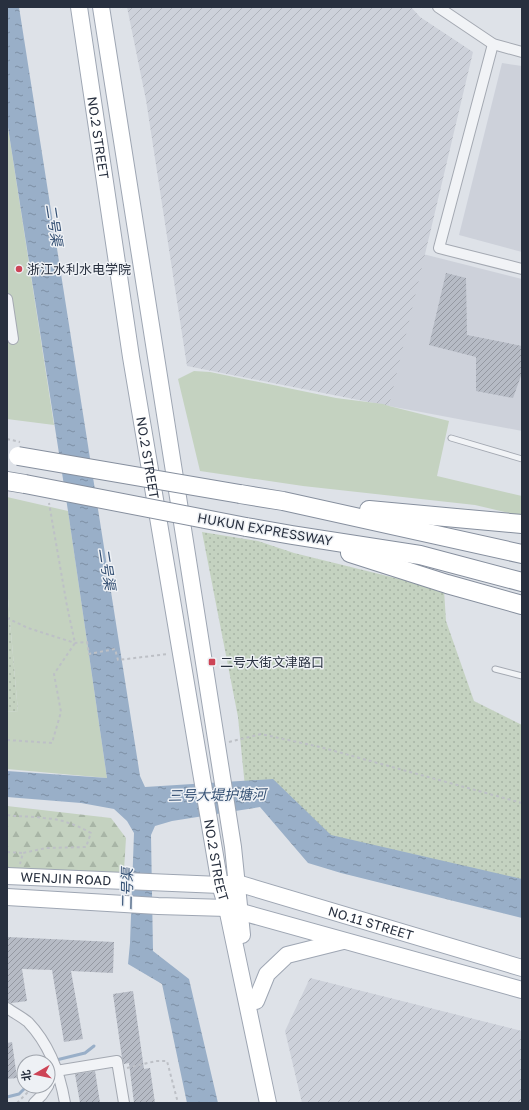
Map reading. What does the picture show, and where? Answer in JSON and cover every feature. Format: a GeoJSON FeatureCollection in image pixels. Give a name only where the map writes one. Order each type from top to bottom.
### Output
{"type":"FeatureCollection","features":[{"type":"Feature","properties":{"kind":"highway"},"geometry":{"type":"LineString","coordinates":[[16,451],[283,501],[522,554]]}},
{"type":"Feature","properties":{"kind":"highway","name":"HUKUN EXPRESSWAY"},"geometry":{"type":"LineString","coordinates":[[7,481],[292,535],[420,555],[522,582]]}},
{"type":"Feature","properties":{"kind":"highway"},"geometry":{"type":"LineString","coordinates":[[283,501],[522,524]]}},
{"type":"Feature","properties":{"kind":"highway"},"geometry":{"type":"LineString","coordinates":[[292,535],[447,584],[522,605]]}},
{"type":"Feature","properties":{"kind":"main road","name":"NO.2 STREET"},"geometry":{"type":"LineString","coordinates":[[79,7],[131,357],[220,885],[233,909]]}},
{"type":"Feature","properties":{"kind":"main road","name":"NO.2 STREET"},"geometry":{"type":"LineString","coordinates":[[101,7],[229,827],[237,883],[233,909]]}},
{"type":"Feature","properties":{"kind":"main road","name":"WENJIN ROAD"},"geometry":{"type":"LineString","coordinates":[[13,872],[220,885]]}},
{"type":"Feature","properties":{"kind":"main road","name":"NO.11 STREET"},"geometry":{"type":"LineString","coordinates":[[220,885],[237,883],[522,968]]}},
{"type":"Feature","properties":{"kind":"main road","name":"WENJIN ROAD"},"geometry":{"type":"LineString","coordinates":[[7,897],[233,909]]}},
{"type":"Feature","properties":{"kind":"main road","name":"NO.11 STREET"},"geometry":{"type":"LineString","coordinates":[[233,909],[522,990]]}},
{"type":"Feature","properties":{"kind":"main road"},"geometry":{"type":"LineString","coordinates":[[233,909],[246,956],[280,1103]]}},
{"type":"Feature","properties":{"kind":"main road"},"geometry":{"type":"LineString","coordinates":[[233,909],[268,1103]]}},
{"type":"Feature","properties":{"kind":"main road"},"geometry":{"type":"LineString","coordinates":[[256,1001],[267,974],[288,955],[344,940]]}},
{"type":"Feature","properties":{"kind":"street"},"geometry":{"type":"LineString","coordinates":[[438,7],[493,44],[522,52]]}},
{"type":"Feature","properties":{"kind":"street"},"geometry":{"type":"LineString","coordinates":[[493,44],[439,248],[522,269]]}},
{"type":"Feature","properties":{"kind":"street"},"geometry":{"type":"LineString","coordinates":[[7,299],[13,339]]}},
{"type":"Feature","properties":{"kind":"street"},"geometry":{"type":"LineString","coordinates":[[7,1008],[27,1022],[50,1054]]}},
{"type":"Feature","properties":{"kind":"street"},"geometry":{"type":"LineString","coordinates":[[65,1103],[61,1083],[56,1069],[117,1061],[124,1103]]}},
{"type":"Feature","properties":{"kind":"street"},"geometry":{"type":"LineString","coordinates":[[34,1103],[43,1094]]}},
{"type":"Feature","properties":{"kind":"lane"},"geometry":{"type":"LineString","coordinates":[[451,438],[522,459]]}},
{"type":"Feature","properties":{"kind":"lane"},"geometry":{"type":"LineString","coordinates":[[494,669],[522,676]]}},
{"type":"Feature","properties":{"kind":"path"},"geometry":{"type":"LineString","coordinates":[[7,439],[16,451]]}},
{"type":"Feature","properties":{"kind":"path"},"geometry":{"type":"LineString","coordinates":[[7,740],[52,743],[62,712],[54,674],[75,643],[67,606],[49,498]]}},
{"type":"Feature","properties":{"kind":"path"},"geometry":{"type":"LineString","coordinates":[[7,618],[28,628],[75,643],[87,642],[89,654],[115,649],[118,660],[181,653]]}},
{"type":"Feature","properties":{"kind":"path"},"geometry":{"type":"LineString","coordinates":[[216,746],[261,734],[320,747],[522,803]]}},
{"type":"Feature","properties":{"kind":"path"},"geometry":{"type":"LineString","coordinates":[[7,815],[45,818],[76,825],[91,833],[86,847],[46,848],[22,853],[7,852]]}},
{"type":"Feature","properties":{"kind":"path"},"geometry":{"type":"LineString","coordinates":[[13,872],[22,853]]}},
{"type":"Feature","properties":{"kind":"path"},"geometry":{"type":"LineString","coordinates":[[118,1070],[156,1061],[167,1062],[178,1103]]}},
{"type":"Feature","properties":{"kind":"path"},"geometry":{"type":"LineString","coordinates":[[17,1103],[26,1094]]}},
{"type":"Feature","properties":{"kind":"shaded area"},"geometry":{"type":"Polygon","coordinates":[[[127,7],[411,7],[420,17],[473,52],[389,406],[187,366],[146,100],[127,7]]]}},
{"type":"Feature","properties":{"kind":"shaded area"},"geometry":{"type":"Polygon","coordinates":[[[502,63],[522,66],[522,252],[459,235],[502,63]]]}},
{"type":"Feature","properties":{"kind":"shaded area"},"geometry":{"type":"Polygon","coordinates":[[[419,253],[522,279],[522,431],[389,406],[419,253]]]}},
{"type":"Feature","properties":{"kind":"shaded area"},"geometry":{"type":"Polygon","coordinates":[[[310,978],[522,1031],[522,1103],[302,1103],[285,1031],[310,978]]]}},
{"type":"Feature","properties":{"kind":"green space","name":"浙江水利水电学院"},"geometry":{"type":"Polygon","coordinates":[[[7,121],[54,425],[7,419],[7,121]]]}},
{"type":"Feature","properties":{"kind":"green space"},"geometry":{"type":"Polygon","coordinates":[[[194,371],[210,372],[336,398],[383,404],[449,421],[437,476],[522,496],[522,516],[475,505],[303,486],[200,471],[178,379],[194,371]]]}},
{"type":"Feature","properties":{"kind":"green space"},"geometry":{"type":"Polygon","coordinates":[[[7,497],[68,511],[107,778],[7,769],[7,711],[18,712],[7,587],[7,497]]]}},
{"type":"Feature","properties":{"kind":"green space"},"geometry":{"type":"Polygon","coordinates":[[[202,532],[258,541],[294,553],[444,590],[446,621],[474,701],[522,725],[522,899],[320,856],[245,787],[238,717],[202,532]]]}},
{"type":"Feature","properties":{"kind":"green space"},"geometry":{"type":"Polygon","coordinates":[[[7,587],[18,712],[7,711],[7,587]]]}},
{"type":"Feature","properties":{"kind":"green space"},"geometry":{"type":"Polygon","coordinates":[[[7,806],[111,818],[126,838],[123,886],[7,876],[7,806]]]}},
{"type":"Feature","properties":{"kind":"water"},"geometry":{"type":"Polygon","coordinates":[[[7,7],[19,7],[140,776],[145,787],[273,779],[331,835],[522,879],[522,918],[341,873],[308,863],[260,807],[172,821],[155,826],[151,835],[153,951],[189,979],[218,1103],[187,1103],[162,984],[128,964],[134,833],[127,821],[114,809],[81,803],[7,797],[7,771],[107,778],[68,511],[7,121],[7,7]]]}},
{"type":"Feature","properties":{"kind":"building"},"geometry":{"type":"Polygon","coordinates":[[[446,273],[466,278],[467,335],[522,346],[522,373],[513,398],[476,391],[476,357],[429,345],[446,273]]]}},
{"type":"Feature","properties":{"kind":"building"},"geometry":{"type":"Polygon","coordinates":[[[7,937],[114,942],[113,973],[71,971],[83,1039],[64,1042],[52,970],[22,969],[27,1001],[12,1003],[7,1002],[7,937]]]}},
{"type":"Feature","properties":{"kind":"building"},"geometry":{"type":"Polygon","coordinates":[[[133,991],[144,1069],[150,1068],[155,1103],[134,1103],[129,1063],[124,1064],[122,1058],[113,994],[133,991]]]}},
{"type":"Feature","properties":{"kind":"building"},"geometry":{"type":"Polygon","coordinates":[[[12,1042],[16,1078],[7,1079],[7,1043],[12,1042]]]}},
{"type":"Feature","properties":{"kind":"building"},"geometry":{"type":"Polygon","coordinates":[[[95,1071],[100,1103],[80,1103],[75,1074],[95,1071]]]}},
{"type":"Feature","properties":{"kind":"waterway"},"geometry":{"type":"LineString","coordinates":[[56,1060],[85,1053],[94,1046]]}},
{"type":"Feature","properties":{"kind":"waterway"},"geometry":{"type":"LineString","coordinates":[[7,1097],[19,1094]]}},
{"type":"Feature","properties":{"kind":"place","name":"浙江水利水电学院"},"geometry":{"type":"Point","coordinates":[19,269]}},
{"type":"Feature","properties":{"kind":"place","name":"二号大街文津路口"},"geometry":{"type":"Point","coordinates":[212,662]}},
{"type":"Feature","properties":{"kind":"water label","name":"二号渠"},"geometry":{"type":"Point","coordinates":[54,225]}},
{"type":"Feature","properties":{"kind":"water label","name":"二号渠"},"geometry":{"type":"Point","coordinates":[107,569]}},
{"type":"Feature","properties":{"kind":"water label","name":"三号大堤护塘河"},"geometry":{"type":"Point","coordinates":[217,795]}},
{"type":"Feature","properties":{"kind":"water label","name":"二号渠"},"geometry":{"type":"Point","coordinates":[127,889]}}]}
